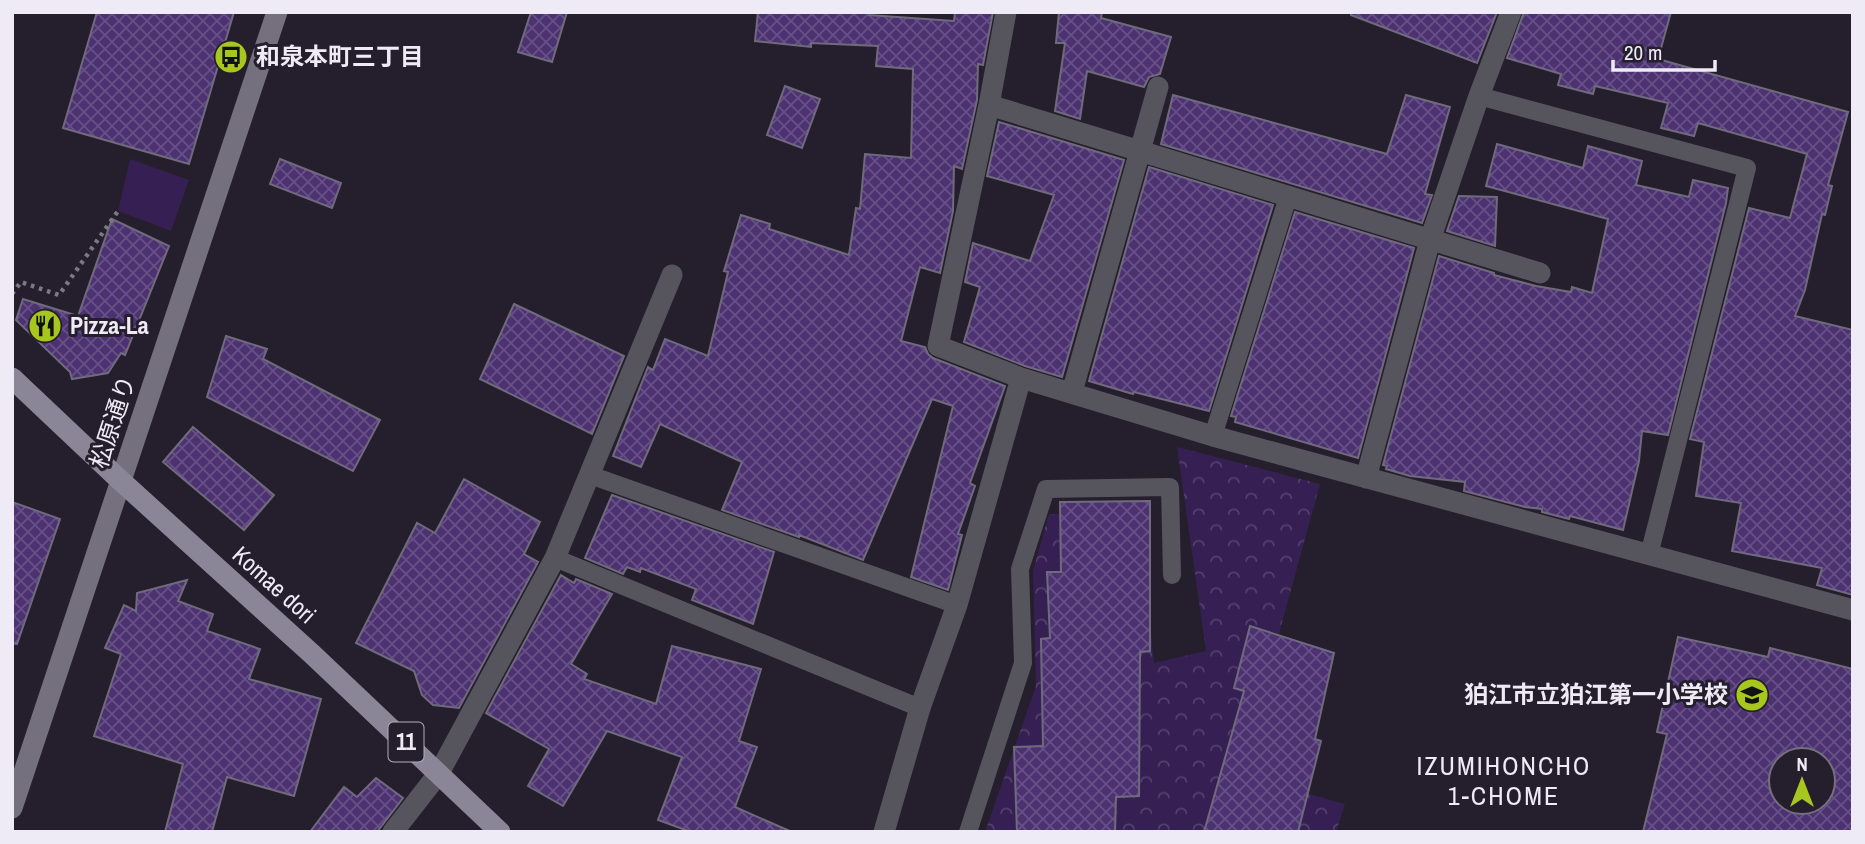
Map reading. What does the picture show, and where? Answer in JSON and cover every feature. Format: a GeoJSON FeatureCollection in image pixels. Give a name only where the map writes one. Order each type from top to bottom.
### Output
{"type":"FeatureCollection","features":[{"type":"Feature","properties":{"kind":"main road","name":"松原通り"},"geometry":{"type":"LineString","coordinates":[[12,808],[277,12]]}},
{"type":"Feature","properties":{"kind":"main road","name":"Komae dori"},"geometry":{"type":"LineString","coordinates":[[12,378],[500,832]]}},
{"type":"Feature","properties":{"kind":"street"},"geometry":{"type":"LineString","coordinates":[[1006,12],[938,346],[1021,378],[1213,436],[1853,610]]}},
{"type":"Feature","properties":{"kind":"street"},"geometry":{"type":"LineString","coordinates":[[1366,478],[1430,240],[1511,12]]}},
{"type":"Feature","properties":{"kind":"street"},"geometry":{"type":"LineString","coordinates":[[1072,392],[1158,87]]}},
{"type":"Feature","properties":{"kind":"street"},"geometry":{"type":"LineString","coordinates":[[989,105],[1540,273]]}},
{"type":"Feature","properties":{"kind":"street"},"geometry":{"type":"LineString","coordinates":[[393,832],[439,773],[555,558],[672,275]]}},
{"type":"Feature","properties":{"kind":"street"},"geometry":{"type":"LineString","coordinates":[[884,832],[920,708],[957,605],[1021,378]]}},
{"type":"Feature","properties":{"kind":"lane"},"geometry":{"type":"LineString","coordinates":[[1479,96],[1747,168],[1649,555]]}},
{"type":"Feature","properties":{"kind":"lane"},"geometry":{"type":"LineString","coordinates":[[1213,436],[1288,197]]}},
{"type":"Feature","properties":{"kind":"lane"},"geometry":{"type":"LineString","coordinates":[[590,475],[957,605]]}},
{"type":"Feature","properties":{"kind":"lane"},"geometry":{"type":"LineString","coordinates":[[968,832],[1023,663],[1020,569],[1046,489],[1170,487],[1172,575]]}},
{"type":"Feature","properties":{"kind":"lane"},"geometry":{"type":"LineString","coordinates":[[555,558],[920,708]]}},
{"type":"Feature","properties":{"kind":"path"},"geometry":{"type":"LineString","coordinates":[[12,294],[21,282],[59,295],[118,211]]}},
{"type":"Feature","properties":{"kind":"green space"},"geometry":{"type":"Polygon","coordinates":[[[130,159],[189,180],[171,231],[118,211],[130,159]]]}},
{"type":"Feature","properties":{"kind":"green space"},"geometry":{"type":"Polygon","coordinates":[[[1177,447],[1320,484],[1240,775],[1345,804],[1336,832],[985,832],[1036,686],[1033,571],[1049,514],[1139,518],[1154,663],[1206,651],[1177,447]]]}},
{"type":"Feature","properties":{"kind":"building"},"geometry":{"type":"Polygon","coordinates":[[[97,12],[234,12],[189,164],[63,128],[97,12]]]}},
{"type":"Feature","properties":{"kind":"building"},"geometry":{"type":"Polygon","coordinates":[[[531,12],[567,12],[552,62],[518,52],[531,12]]]}},
{"type":"Feature","properties":{"kind":"building"},"geometry":{"type":"Polygon","coordinates":[[[758,12],[870,12],[869,15],[954,21],[955,12],[993,12],[983,65],[978,64],[977,100],[962,169],[954,166],[953,211],[940,273],[920,267],[901,341],[925,347],[933,358],[1005,386],[970,483],[975,486],[958,534],[962,535],[948,590],[911,577],[953,406],[932,399],[863,560],[799,535],[722,510],[742,462],[660,424],[641,467],[613,456],[648,367],[653,370],[665,339],[708,356],[728,272],[724,271],[741,215],[770,224],[769,229],[849,255],[856,208],[860,209],[865,154],[911,158],[913,69],[876,66],[878,46],[811,43],[811,47],[755,41],[758,12]]]}},
{"type":"Feature","properties":{"kind":"building"},"geometry":{"type":"Polygon","coordinates":[[[1059,12],[1102,12],[1101,18],[1171,37],[1160,74],[1149,77],[1144,87],[1087,71],[1080,119],[1055,111],[1065,43],[1056,43],[1059,12]]]}},
{"type":"Feature","properties":{"kind":"building"},"geometry":{"type":"Polygon","coordinates":[[[1351,12],[1497,12],[1477,63],[1351,15],[1351,12]]]}},
{"type":"Feature","properties":{"kind":"building"},"geometry":{"type":"Polygon","coordinates":[[[1524,12],[1671,12],[1658,59],[1848,112],[1828,185],[1832,186],[1825,215],[1822,214],[1805,290],[1795,316],[1853,330],[1853,595],[1817,585],[1822,568],[1732,551],[1741,503],[1696,496],[1704,442],[1690,439],[1749,208],[1790,218],[1807,154],[1698,123],[1694,136],[1661,128],[1668,103],[1595,86],[1593,94],[1558,85],[1561,74],[1507,58],[1524,12]]]}},
{"type":"Feature","properties":{"kind":"building"},"geometry":{"type":"Polygon","coordinates":[[[785,86],[820,99],[802,148],[767,135],[785,86]]]}},
{"type":"Feature","properties":{"kind":"building"},"geometry":{"type":"Polygon","coordinates":[[[1173,95],[1387,154],[1406,95],[1450,107],[1425,194],[1432,195],[1422,223],[1161,144],[1173,95]]]}},
{"type":"Feature","properties":{"kind":"building"},"geometry":{"type":"Polygon","coordinates":[[[999,122],[1124,160],[1062,377],[964,342],[980,287],[965,282],[973,243],[1030,261],[1054,195],[987,176],[999,122]]]}},
{"type":"Feature","properties":{"kind":"building"},"geometry":{"type":"Polygon","coordinates":[[[1497,144],[1583,168],[1588,146],[1642,161],[1636,185],[1689,197],[1693,180],[1728,188],[1668,435],[1642,431],[1639,461],[1623,530],[1570,516],[1569,519],[1542,512],[1542,509],[1464,491],[1465,482],[1410,476],[1386,469],[1387,466],[1383,465],[1439,256],[1536,286],[1571,292],[1572,287],[1592,293],[1608,219],[1486,186],[1497,144]]]}},
{"type":"Feature","properties":{"kind":"building"},"geometry":{"type":"Polygon","coordinates":[[[280,159],[341,183],[332,208],[270,184],[280,159]]]}},
{"type":"Feature","properties":{"kind":"building"},"geometry":{"type":"Polygon","coordinates":[[[1149,167],[1273,205],[1209,411],[1089,381],[1149,167]]]}},
{"type":"Feature","properties":{"kind":"building"},"geometry":{"type":"Polygon","coordinates":[[[1459,196],[1497,197],[1495,246],[1447,231],[1459,196]]]}},
{"type":"Feature","properties":{"kind":"building"},"geometry":{"type":"Polygon","coordinates":[[[1295,212],[1414,248],[1358,458],[1235,422],[1236,417],[1231,416],[1295,212]]]}},
{"type":"Feature","properties":{"kind":"building"},"geometry":{"type":"Polygon","coordinates":[[[112,219],[169,246],[125,355],[121,353],[108,373],[72,379],[70,372],[16,320],[23,299],[78,316],[112,219]]]}},
{"type":"Feature","properties":{"kind":"building"},"geometry":{"type":"Polygon","coordinates":[[[514,304],[624,356],[592,434],[480,379],[514,304]]]}},
{"type":"Feature","properties":{"kind":"building"},"geometry":{"type":"Polygon","coordinates":[[[226,336],[267,349],[263,359],[380,420],[353,471],[207,397],[226,336]]]}},
{"type":"Feature","properties":{"kind":"building"},"geometry":{"type":"Polygon","coordinates":[[[193,427],[274,495],[244,530],[163,462],[193,427]]]}},
{"type":"Feature","properties":{"kind":"building"},"geometry":{"type":"Polygon","coordinates":[[[464,479],[540,522],[524,554],[538,562],[459,708],[433,705],[422,695],[414,671],[356,643],[417,523],[435,533],[464,479]]]}},
{"type":"Feature","properties":{"kind":"building"},"geometry":{"type":"Polygon","coordinates":[[[612,495],[774,552],[753,624],[692,600],[696,589],[641,568],[640,572],[627,567],[623,574],[585,558],[612,495]]]}},
{"type":"Feature","properties":{"kind":"building"},"geometry":{"type":"Polygon","coordinates":[[[1150,501],[1150,651],[1140,652],[1139,796],[1116,797],[1115,832],[1017,832],[1014,747],[1043,746],[1041,639],[1050,638],[1047,572],[1061,572],[1060,502],[1150,501]]]}},
{"type":"Feature","properties":{"kind":"building"},"geometry":{"type":"Polygon","coordinates":[[[12,502],[60,519],[17,644],[12,643],[12,502]]]}},
{"type":"Feature","properties":{"kind":"building"},"geometry":{"type":"Polygon","coordinates":[[[561,575],[574,583],[576,579],[612,594],[571,664],[587,674],[584,679],[656,704],[672,646],[761,669],[739,741],[757,747],[735,807],[792,832],[691,832],[658,820],[682,757],[607,731],[563,806],[528,786],[549,749],[486,713],[561,575]]]}},
{"type":"Feature","properties":{"kind":"building"},"geometry":{"type":"Polygon","coordinates":[[[187,580],[178,601],[213,614],[207,631],[260,649],[249,679],[321,699],[294,796],[227,777],[212,832],[165,832],[183,764],[94,736],[121,654],[105,648],[124,605],[136,611],[137,593],[187,580]]]}},
{"type":"Feature","properties":{"kind":"building"},"geometry":{"type":"Polygon","coordinates":[[[1250,626],[1334,653],[1315,739],[1321,741],[1298,832],[1204,832],[1244,691],[1234,688],[1250,626]]]}},
{"type":"Feature","properties":{"kind":"building","name":"狛江市立狛江第一小学校"},"geometry":{"type":"Polygon","coordinates":[[[1678,637],[1768,657],[1770,648],[1853,669],[1853,832],[1643,832],[1667,734],[1657,732],[1678,637]]]}},
{"type":"Feature","properties":{"kind":"building"},"geometry":{"type":"Polygon","coordinates":[[[376,778],[403,798],[377,832],[310,832],[344,787],[357,797],[376,778]]]}},
{"type":"Feature","properties":{"kind":"place","name":"和泉本町三丁目"},"geometry":{"type":"Point","coordinates":[231,57]}},
{"type":"Feature","properties":{"kind":"place","name":"Pizza-La"},"geometry":{"type":"Point","coordinates":[45,326]}},
{"type":"Feature","properties":{"kind":"place","name":"狛江市立狛江第一小学校"},"geometry":{"type":"Point","coordinates":[1752,695]}},
{"type":"Feature","properties":{"kind":"district","name":"IZUMIHONCHO 1-CHOME"},"geometry":{"type":"Point","coordinates":[1504,781]}}]}
